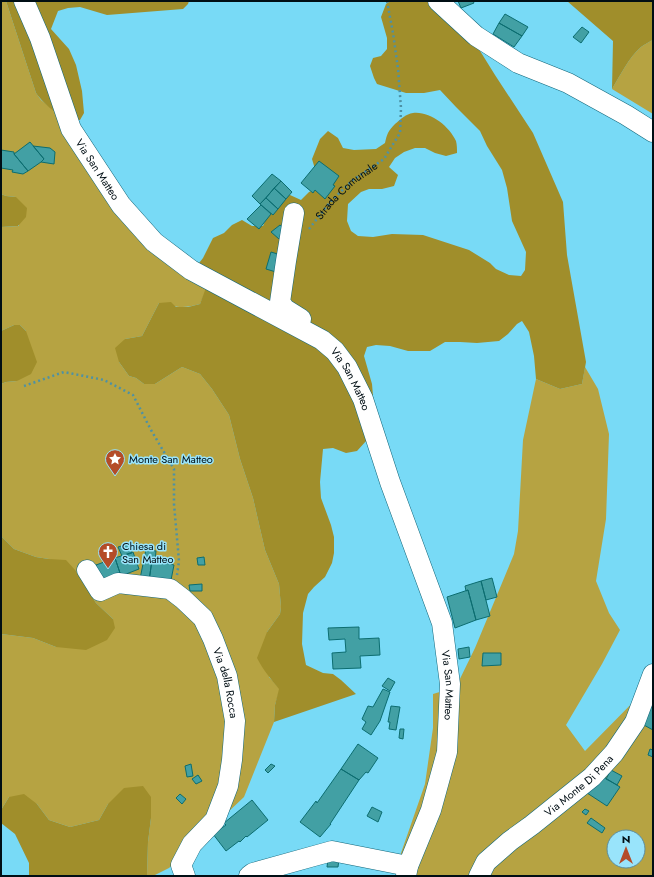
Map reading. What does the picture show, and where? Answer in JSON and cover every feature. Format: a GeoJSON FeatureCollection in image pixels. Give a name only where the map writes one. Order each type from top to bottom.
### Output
{"type":"FeatureCollection","features":[{"type":"Feature","properties":{"kind":"street","name":"Via San Matteo"},"geometry":{"type":"LineString","coordinates":[[24,1],[40,38],[71,129],[121,205],[154,242],[191,270],[322,340],[335,351],[347,367],[363,400],[390,482],[442,623],[450,684],[447,752],[431,810],[407,871]]}},
{"type":"Feature","properties":{"kind":"street"},"geometry":{"type":"LineString","coordinates":[[438,1],[476,36],[518,63],[568,83],[626,115],[653,132]]}},
{"type":"Feature","properties":{"kind":"street"},"geometry":{"type":"LineString","coordinates":[[294,213],[280,302],[285,309],[312,327],[322,340]]}},
{"type":"Feature","properties":{"kind":"street","name":"Via della Rocca"},"geometry":{"type":"LineString","coordinates":[[87,570],[100,591],[118,583],[170,589],[178,595],[203,618],[228,676],[235,721],[228,786],[215,820],[192,844],[181,865],[185,876]]}},
{"type":"Feature","properties":{"kind":"street","name":"Via Monte Di Pena"},"geometry":{"type":"LineString","coordinates":[[479,876],[486,862],[510,841],[592,777],[614,753],[635,722],[653,674]]}},
{"type":"Feature","properties":{"kind":"street"},"geometry":{"type":"LineString","coordinates":[[249,876],[253,873],[332,851],[407,871]]}},
{"type":"Feature","properties":{"kind":"path","name":"Strada Comunale"},"geometry":{"type":"LineString","coordinates":[[308,231],[331,201],[353,180],[384,160],[400,133],[401,108],[398,68],[387,1]]}},
{"type":"Feature","properties":{"kind":"path"},"geometry":{"type":"LineString","coordinates":[[24,386],[64,372],[104,380],[133,395],[151,430],[174,469],[174,504],[179,561],[175,585],[178,595]]}},
{"type":"Feature","properties":{"kind":"shaded area"},"geometry":{"type":"Polygon","coordinates":[[[1,1],[6,1],[36,93],[41,100],[61,116],[141,225],[215,281],[204,295],[200,304],[189,307],[180,307],[159,303],[142,336],[125,339],[119,362],[129,376],[136,378],[144,384],[155,384],[182,367],[200,374],[212,389],[229,415],[240,459],[253,498],[265,550],[279,584],[281,607],[280,614],[267,632],[269,677],[280,689],[275,705],[274,722],[244,797],[169,868],[153,876],[147,876],[151,797],[108,804],[99,820],[70,827],[49,820],[37,804],[9,797],[1,810],[1,634],[33,638],[56,647],[113,619],[96,603],[76,571],[49,559],[36,557],[14,549],[1,536],[1,384],[17,381],[26,331],[20,325],[14,325],[1,331],[1,227],[19,226],[16,197],[1,194],[1,1]]]}},
{"type":"Feature","properties":{"kind":"shaded area"},"geometry":{"type":"Polygon","coordinates":[[[6,1],[189,1],[183,9],[107,15],[80,7],[58,11],[51,29],[69,49],[76,65],[82,91],[84,113],[80,120],[68,119],[59,115],[36,93],[6,1]]]}},
{"type":"Feature","properties":{"kind":"shaded area"},"geometry":{"type":"Polygon","coordinates":[[[390,1],[449,1],[533,133],[563,202],[567,255],[586,362],[582,384],[560,389],[536,379],[534,356],[529,332],[522,321],[499,341],[477,343],[445,342],[430,351],[408,351],[390,346],[376,345],[367,347],[364,356],[372,384],[374,408],[367,440],[357,451],[346,453],[333,448],[323,449],[320,482],[321,498],[334,537],[334,553],[332,563],[325,577],[308,594],[303,613],[302,644],[306,665],[323,673],[333,674],[356,694],[274,722],[275,705],[279,689],[264,670],[257,658],[267,632],[280,614],[281,607],[279,584],[265,550],[253,498],[240,459],[229,415],[200,374],[182,367],[155,384],[144,384],[136,378],[129,376],[119,362],[115,348],[125,339],[142,336],[159,303],[171,302],[176,307],[188,307],[200,304],[207,285],[196,267],[203,258],[213,238],[224,233],[232,225],[242,220],[252,226],[263,226],[279,196],[290,195],[301,200],[309,192],[319,187],[312,159],[320,139],[328,131],[338,138],[343,148],[354,150],[376,149],[385,143],[388,133],[395,124],[413,113],[426,114],[444,125],[456,141],[457,153],[446,156],[425,148],[415,148],[404,152],[395,158],[389,167],[398,175],[394,186],[382,189],[369,189],[361,192],[348,204],[347,221],[351,231],[358,236],[373,237],[392,234],[423,235],[469,250],[490,263],[496,269],[509,275],[521,276],[525,270],[526,252],[512,221],[507,188],[502,170],[487,146],[480,131],[440,90],[424,93],[406,93],[377,84],[374,78],[370,66],[373,58],[381,56],[387,49],[387,38],[381,17],[386,4],[390,1]]]}},
{"type":"Feature","properties":{"kind":"shaded area"},"geometry":{"type":"Polygon","coordinates":[[[567,1],[653,1],[653,40],[637,51],[625,67],[612,89],[613,41],[567,1]]]}},
{"type":"Feature","properties":{"kind":"shaded area"},"geometry":{"type":"Polygon","coordinates":[[[653,40],[653,114],[612,89],[625,67],[637,51],[653,40]]]}},
{"type":"Feature","properties":{"kind":"shaded area"},"geometry":{"type":"Polygon","coordinates":[[[1,194],[16,197],[27,208],[26,217],[18,226],[1,227],[1,194]]]}},
{"type":"Feature","properties":{"kind":"shaded area"},"geometry":{"type":"Polygon","coordinates":[[[14,325],[20,325],[26,331],[37,362],[31,374],[17,381],[1,384],[1,331],[14,325]]]}},
{"type":"Feature","properties":{"kind":"shaded area"},"geometry":{"type":"Polygon","coordinates":[[[585,367],[598,389],[609,434],[606,519],[596,581],[609,613],[620,630],[566,725],[585,751],[647,688],[653,689],[653,876],[396,876],[401,853],[425,784],[433,728],[433,694],[456,687],[475,648],[514,554],[518,531],[523,440],[536,379],[560,389],[582,384],[585,367]]]}},
{"type":"Feature","properties":{"kind":"shaded area"},"geometry":{"type":"Polygon","coordinates":[[[1,536],[14,549],[36,557],[66,560],[76,571],[96,603],[113,619],[115,628],[107,640],[86,650],[56,647],[33,638],[1,634],[1,536]]]}},
{"type":"Feature","properties":{"kind":"shaded area"},"geometry":{"type":"Polygon","coordinates":[[[143,786],[151,797],[147,876],[29,876],[29,863],[15,834],[1,823],[1,810],[9,797],[24,794],[37,804],[49,820],[70,827],[99,820],[108,804],[124,788],[143,786]]]}},
{"type":"Feature","properties":{"kind":"building"},"geometry":{"type":"Polygon","coordinates":[[[458,1],[473,1],[474,3],[461,8],[458,1]]]}},
{"type":"Feature","properties":{"kind":"building"},"geometry":{"type":"Polygon","coordinates":[[[505,14],[528,27],[522,36],[499,23],[505,14]]]}},
{"type":"Feature","properties":{"kind":"building"},"geometry":{"type":"Polygon","coordinates":[[[499,23],[522,36],[514,47],[493,34],[499,23]]]}},
{"type":"Feature","properties":{"kind":"building"},"geometry":{"type":"Polygon","coordinates":[[[582,27],[589,32],[581,43],[573,37],[582,27]]]}},
{"type":"Feature","properties":{"kind":"building"},"geometry":{"type":"Polygon","coordinates":[[[30,142],[44,159],[28,171],[14,154],[30,142]]]}},
{"type":"Feature","properties":{"kind":"building"},"geometry":{"type":"Polygon","coordinates":[[[33,146],[50,148],[55,152],[54,164],[41,162],[44,159],[33,146]]]}},
{"type":"Feature","properties":{"kind":"building"},"geometry":{"type":"Polygon","coordinates":[[[1,150],[14,152],[28,171],[23,174],[12,172],[13,170],[1,168],[1,150]]]}},
{"type":"Feature","properties":{"kind":"building"},"geometry":{"type":"Polygon","coordinates":[[[319,161],[339,176],[333,185],[335,186],[325,199],[315,190],[313,193],[301,183],[319,161]]]}},
{"type":"Feature","properties":{"kind":"building"},"geometry":{"type":"Polygon","coordinates":[[[272,174],[281,181],[260,204],[252,196],[272,174]]]}},
{"type":"Feature","properties":{"kind":"building"},"geometry":{"type":"Polygon","coordinates":[[[281,181],[292,192],[286,199],[274,188],[281,181]]]}},
{"type":"Feature","properties":{"kind":"building"},"geometry":{"type":"Polygon","coordinates":[[[274,188],[286,199],[278,209],[266,198],[274,188]]]}},
{"type":"Feature","properties":{"kind":"building"},"geometry":{"type":"Polygon","coordinates":[[[266,198],[278,209],[273,215],[260,204],[266,198]]]}},
{"type":"Feature","properties":{"kind":"building"},"geometry":{"type":"Polygon","coordinates":[[[261,205],[271,214],[259,229],[247,219],[261,205]]]}},
{"type":"Feature","properties":{"kind":"building"},"geometry":{"type":"Polygon","coordinates":[[[280,225],[287,231],[279,239],[271,232],[280,225]]]}},
{"type":"Feature","properties":{"kind":"building"},"geometry":{"type":"Polygon","coordinates":[[[271,252],[281,255],[276,272],[266,269],[271,252]]]}},
{"type":"Feature","properties":{"kind":"building"},"geometry":{"type":"Polygon","coordinates":[[[129,544],[132,553],[122,556],[118,547],[129,544]]]}},
{"type":"Feature","properties":{"kind":"building"},"geometry":{"type":"Polygon","coordinates":[[[146,549],[156,551],[155,561],[152,560],[149,581],[140,579],[146,549]]]}},
{"type":"Feature","properties":{"kind":"building"},"geometry":{"type":"Polygon","coordinates":[[[133,552],[139,569],[121,576],[115,558],[133,552]]]}},
{"type":"Feature","properties":{"kind":"building"},"geometry":{"type":"Polygon","coordinates":[[[204,557],[205,565],[198,565],[197,558],[204,557]]]}},
{"type":"Feature","properties":{"kind":"building","name":"Chiesa di San Matteo"},"geometry":{"type":"Polygon","coordinates":[[[115,558],[121,576],[102,582],[96,565],[115,558]]]}},
{"type":"Feature","properties":{"kind":"building"},"geometry":{"type":"Polygon","coordinates":[[[152,560],[174,565],[170,585],[149,581],[152,560]]]}},
{"type":"Feature","properties":{"kind":"building"},"geometry":{"type":"Polygon","coordinates":[[[492,578],[497,597],[486,600],[481,581],[492,578]]]}},
{"type":"Feature","properties":{"kind":"building"},"geometry":{"type":"Polygon","coordinates":[[[481,581],[490,616],[476,620],[468,590],[466,591],[465,586],[481,581]]]}},
{"type":"Feature","properties":{"kind":"building"},"geometry":{"type":"Polygon","coordinates":[[[202,584],[202,591],[190,591],[189,585],[202,584]]]}},
{"type":"Feature","properties":{"kind":"building"},"geometry":{"type":"Polygon","coordinates":[[[468,590],[476,620],[455,628],[447,597],[468,590]]]}},
{"type":"Feature","properties":{"kind":"building"},"geometry":{"type":"Polygon","coordinates":[[[359,627],[359,639],[379,638],[380,655],[360,656],[361,668],[333,669],[332,653],[346,652],[345,639],[329,640],[328,628],[359,627]]]}},
{"type":"Feature","properties":{"kind":"building"},"geometry":{"type":"Polygon","coordinates":[[[469,647],[470,657],[459,659],[458,649],[469,647]]]}},
{"type":"Feature","properties":{"kind":"building"},"geometry":{"type":"Polygon","coordinates":[[[483,653],[501,653],[501,665],[482,666],[483,653]]]}},
{"type":"Feature","properties":{"kind":"building"},"geometry":{"type":"Polygon","coordinates":[[[388,678],[395,682],[390,691],[382,686],[388,678]]]}},
{"type":"Feature","properties":{"kind":"building"},"geometry":{"type":"Polygon","coordinates":[[[383,689],[390,692],[380,721],[371,735],[362,729],[366,722],[362,719],[368,706],[373,707],[383,689]]]}},
{"type":"Feature","properties":{"kind":"building"},"geometry":{"type":"Polygon","coordinates":[[[391,706],[400,707],[396,730],[389,729],[390,722],[388,722],[391,706]]]}},
{"type":"Feature","properties":{"kind":"building"},"geometry":{"type":"Polygon","coordinates":[[[652,706],[653,707],[653,730],[642,724],[652,706]]]}},
{"type":"Feature","properties":{"kind":"building"},"geometry":{"type":"Polygon","coordinates":[[[400,729],[404,729],[403,739],[399,738],[400,729]]]}},
{"type":"Feature","properties":{"kind":"building"},"geometry":{"type":"Polygon","coordinates":[[[358,744],[378,758],[368,773],[366,772],[359,780],[341,769],[358,744]]]}},
{"type":"Feature","properties":{"kind":"building"},"geometry":{"type":"Polygon","coordinates":[[[650,749],[653,750],[653,757],[648,755],[650,749]]]}},
{"type":"Feature","properties":{"kind":"building"},"geometry":{"type":"Polygon","coordinates":[[[191,764],[193,776],[187,777],[185,766],[191,764]]]}},
{"type":"Feature","properties":{"kind":"building"},"geometry":{"type":"Polygon","coordinates":[[[271,764],[275,766],[268,773],[265,770],[271,764]]]}},
{"type":"Feature","properties":{"kind":"building"},"geometry":{"type":"Polygon","coordinates":[[[341,769],[359,780],[331,824],[320,837],[300,822],[316,801],[317,803],[341,769]]]}},
{"type":"Feature","properties":{"kind":"building"},"geometry":{"type":"Polygon","coordinates":[[[611,770],[622,776],[617,785],[606,779],[611,770]]]}},
{"type":"Feature","properties":{"kind":"building"},"geometry":{"type":"Polygon","coordinates":[[[599,774],[620,787],[607,806],[584,791],[599,774]]]}},
{"type":"Feature","properties":{"kind":"building"},"geometry":{"type":"Polygon","coordinates":[[[198,775],[202,781],[196,784],[192,779],[198,775]]]}},
{"type":"Feature","properties":{"kind":"building"},"geometry":{"type":"Polygon","coordinates":[[[180,794],[186,799],[182,804],[176,798],[180,794]]]}},
{"type":"Feature","properties":{"kind":"building"},"geometry":{"type":"Polygon","coordinates":[[[252,800],[268,820],[247,837],[246,836],[226,851],[213,834],[226,825],[224,823],[252,800]]]}},
{"type":"Feature","properties":{"kind":"building"},"geometry":{"type":"Polygon","coordinates":[[[372,807],[382,812],[378,822],[367,816],[372,807]]]}},
{"type":"Feature","properties":{"kind":"building"},"geometry":{"type":"Polygon","coordinates":[[[585,809],[589,811],[586,815],[582,812],[585,809]]]}},
{"type":"Feature","properties":{"kind":"building"},"geometry":{"type":"Polygon","coordinates":[[[591,818],[605,828],[602,833],[587,823],[591,818]]]}},
{"type":"Feature","properties":{"kind":"building"},"geometry":{"type":"Polygon","coordinates":[[[328,859],[339,859],[338,867],[327,867],[328,859]]]}},
{"type":"Feature","properties":{"kind":"place","name":"Monte San Matteo"},"geometry":{"type":"Point","coordinates":[115,476]}},
{"type":"Feature","properties":{"kind":"place","name":"Chiesa di San Matteo"},"geometry":{"type":"Point","coordinates":[108,569]}}]}
